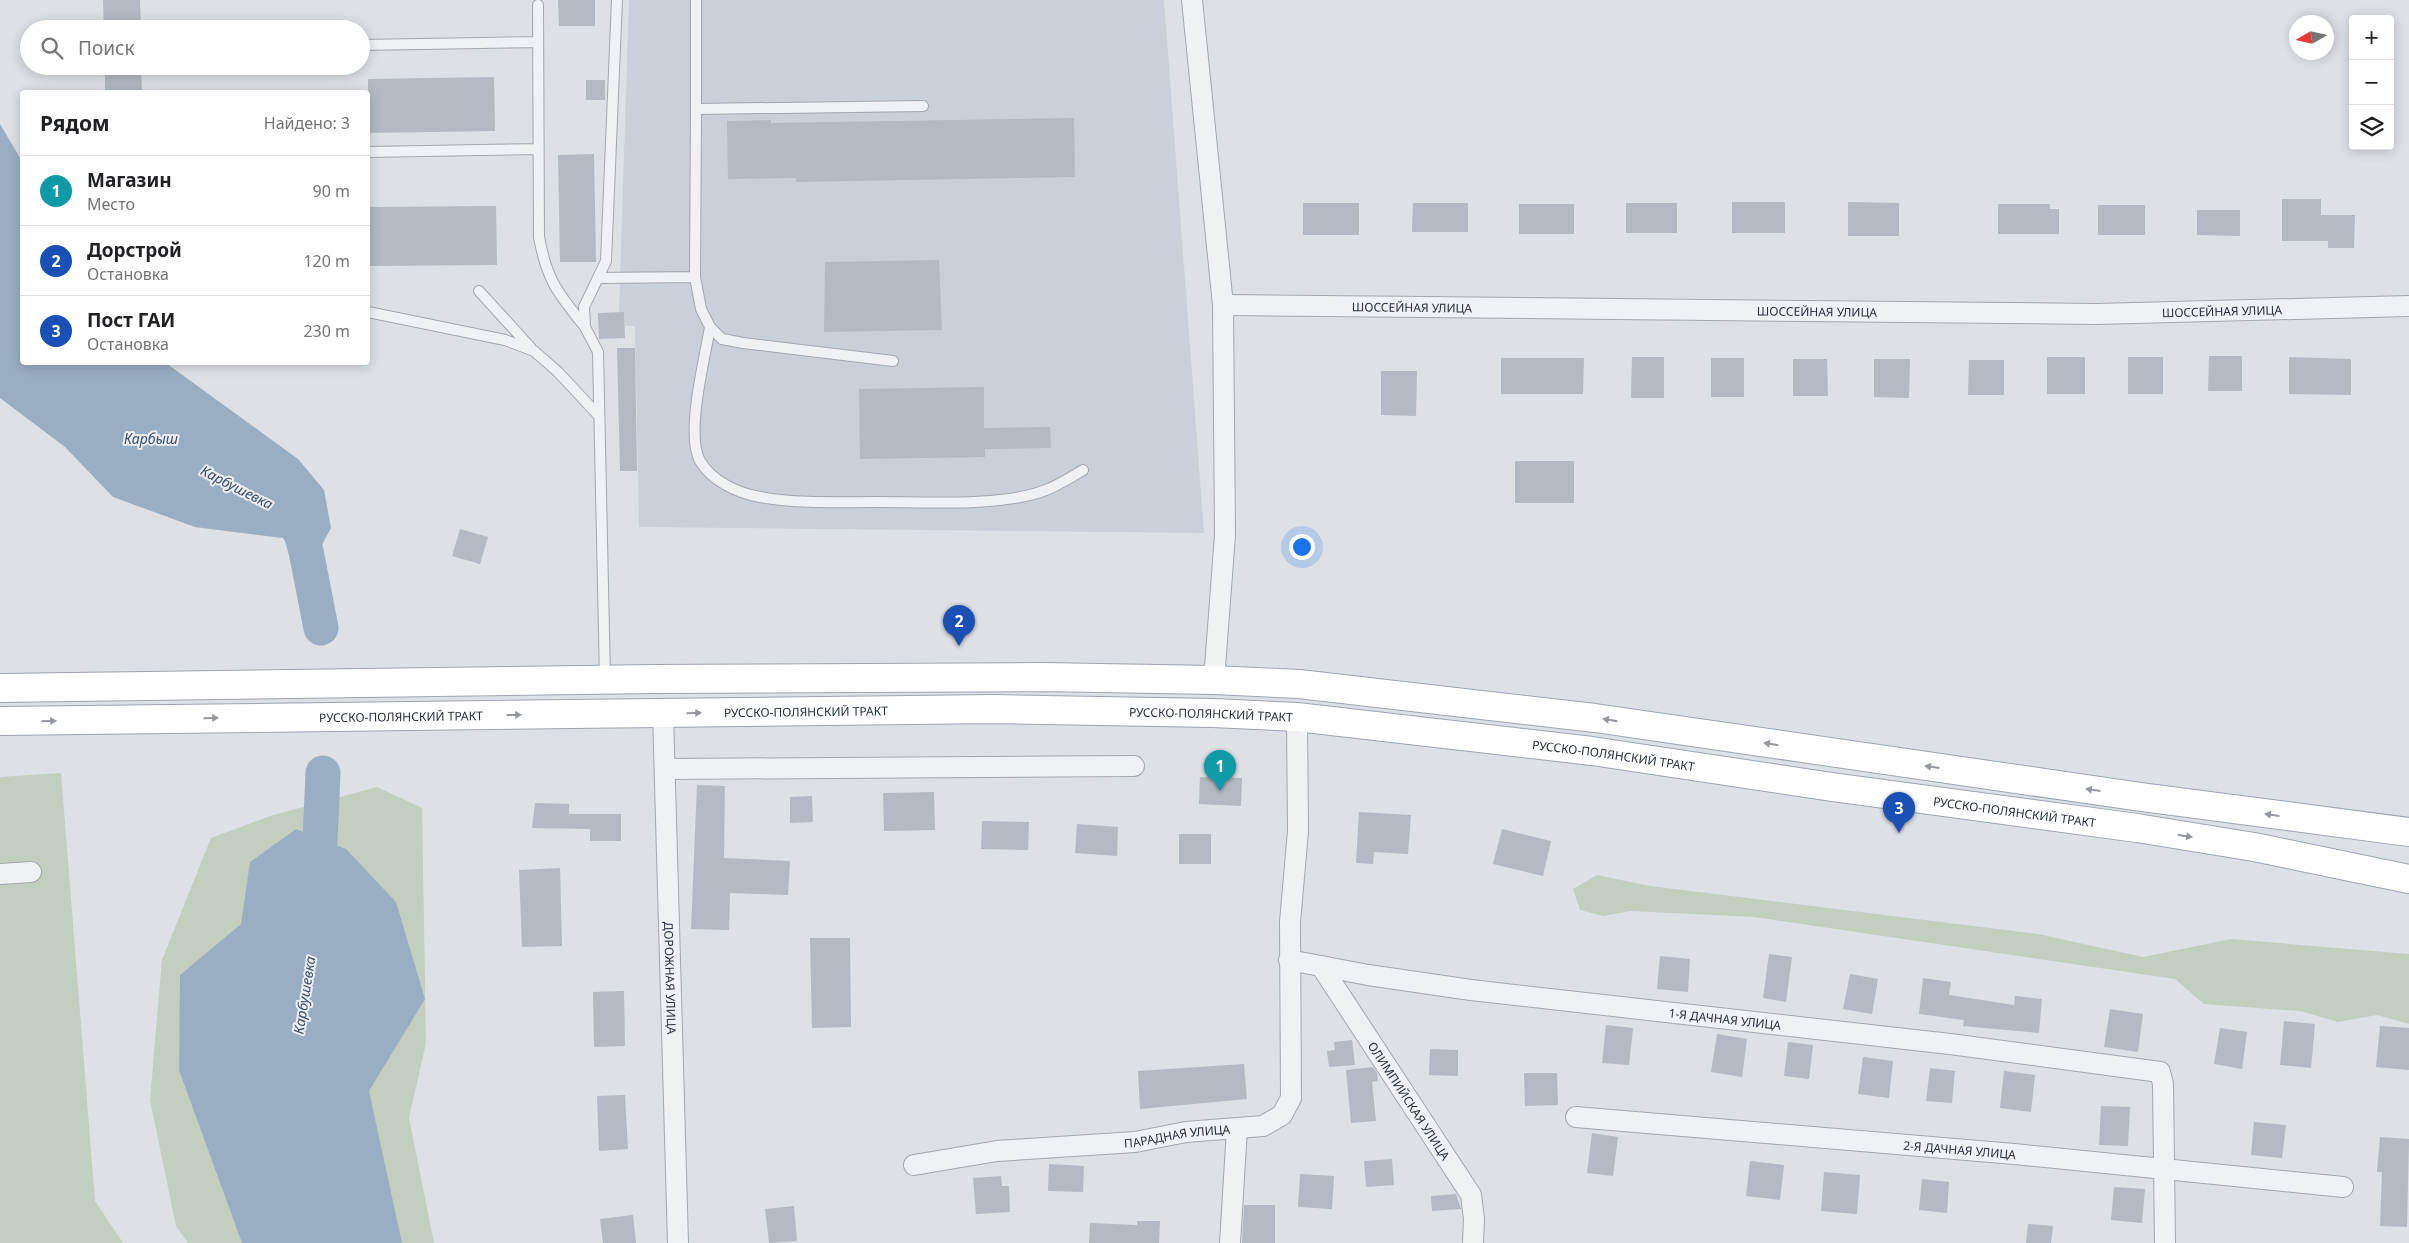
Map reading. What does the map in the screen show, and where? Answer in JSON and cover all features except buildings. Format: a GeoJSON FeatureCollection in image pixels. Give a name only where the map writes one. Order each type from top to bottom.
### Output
{"type":"FeatureCollection","features":[{"type":"Feature","properties":{"kind":"main road"},"geometry":{"type":"LineString","coordinates":[[0,688],[605,680],[1043,677],[1214,680],[1299,684],[1595,718],[2320,822],[2409,832]]}},
{"type":"Feature","properties":{"kind":"main road","name":"РУССКО-ПОЛЯНСКИЙ ТРАКТ"},"geometry":{"type":"LineString","coordinates":[[0,722],[995,709],[1213,713],[1297,717],[1592,751],[1832,787],[2137,828],[2254,847],[2409,879]]}},
{"type":"Feature","properties":{"kind":"main road"},"geometry":{"type":"LineString","coordinates":[[2320,822],[2409,817]]}},
{"type":"Feature","properties":{"kind":"main road"},"geometry":{"type":"LineString","coordinates":[[2254,847],[2409,894]]}},
{"type":"Feature","properties":{"kind":"street"},"geometry":{"type":"LineString","coordinates":[[1192,0],[1223,305],[1225,535],[1214,680]]}},
{"type":"Feature","properties":{"kind":"street","name":"ШОССЕЙНАЯ УЛИЦА"},"geometry":{"type":"LineString","coordinates":[[1223,305],[2086,314],[2409,306]]}},
{"type":"Feature","properties":{"kind":"street","name":"ДОРОЖНАЯ УЛИЦА"},"geometry":{"type":"LineString","coordinates":[[664,713],[678,1243]]}},
{"type":"Feature","properties":{"kind":"street","name":"ПАРАДНАЯ УЛИЦА"},"geometry":{"type":"LineString","coordinates":[[914,1165],[997,1151],[1135,1142],[1186,1132],[1263,1126],[1282,1115],[1291,1098],[1290,922],[1298,831],[1297,717]]}},
{"type":"Feature","properties":{"kind":"street"},"geometry":{"type":"LineString","coordinates":[[665,769],[1134,766]]}},
{"type":"Feature","properties":{"kind":"street"},"geometry":{"type":"LineString","coordinates":[[0,874],[31,872]]}},
{"type":"Feature","properties":{"kind":"street","name":"1-Я ДАЧНАЯ УЛИЦА"},"geometry":{"type":"LineString","coordinates":[[1290,960],[1471,990],[1950,1044],[2160,1072],[2163,1084],[2164,1170]]}},
{"type":"Feature","properties":{"kind":"street","name":"ОЛИМПИЙСКАЯ УЛИЦА"},"geometry":{"type":"LineString","coordinates":[[1321,966],[1471,1195],[1474,1219],[1473,1243]]}},
{"type":"Feature","properties":{"kind":"street","name":"2-Я ДАЧНАЯ УЛИЦА"},"geometry":{"type":"LineString","coordinates":[[1576,1117],[2014,1154],[2343,1187]]}},
{"type":"Feature","properties":{"kind":"street"},"geometry":{"type":"LineString","coordinates":[[1230,1243],[1237,1129]]}},
{"type":"Feature","properties":{"kind":"street"},"geometry":{"type":"LineString","coordinates":[[2164,1170],[2165,1243]]}},
{"type":"Feature","properties":{"kind":"lane"},"geometry":{"type":"LineString","coordinates":[[585,327],[584,306],[606,260],[617,0]]}},
{"type":"Feature","properties":{"kind":"lane"},"geometry":{"type":"LineString","coordinates":[[696,0],[695,276],[701,309],[710,327],[722,339],[743,343],[893,361]]}},
{"type":"Feature","properties":{"kind":"lane"},"geometry":{"type":"LineString","coordinates":[[538,5],[539,237],[544,265],[556,290],[585,327],[598,352],[605,680]]}},
{"type":"Feature","properties":{"kind":"lane"},"geometry":{"type":"LineString","coordinates":[[370,45],[538,42]]}},
{"type":"Feature","properties":{"kind":"lane"},"geometry":{"type":"LineString","coordinates":[[696,109],[923,106]]}},
{"type":"Feature","properties":{"kind":"lane"},"geometry":{"type":"LineString","coordinates":[[370,152],[538,149]]}},
{"type":"Feature","properties":{"kind":"lane"},"geometry":{"type":"LineString","coordinates":[[599,278],[695,276]]}},
{"type":"Feature","properties":{"kind":"lane"},"geometry":{"type":"LineString","coordinates":[[480,291],[534,351],[558,372],[599,416]]}},
{"type":"Feature","properties":{"kind":"lane"},"geometry":{"type":"LineString","coordinates":[[370,312],[505,340],[534,351]]}},
{"type":"Feature","properties":{"kind":"lane"},"geometry":{"type":"LineString","coordinates":[[710,327],[696,406],[694,436],[699,459],[711,476],[738,491],[760,497],[817,502],[951,502],[1011,498],[1046,490],[1083,470]]}},
{"type":"Feature","properties":{"kind":"shaded area"},"geometry":{"type":"Polygon","coordinates":[[[629,0],[1164,0],[1204,533],[639,527],[635,326],[625,326],[624,312],[619,312],[629,0]]]}},
{"type":"Feature","properties":{"kind":"green space"},"geometry":{"type":"Polygon","coordinates":[[[61,773],[95,1201],[123,1243],[0,1243],[0,777],[61,773]]]}},
{"type":"Feature","properties":{"kind":"green space"},"geometry":{"type":"Polygon","coordinates":[[[377,787],[422,808],[426,1043],[409,1118],[434,1243],[188,1243],[176,1226],[150,1100],[162,960],[211,838],[270,816],[377,787]]]}},
{"type":"Feature","properties":{"kind":"green space"},"geometry":{"type":"Polygon","coordinates":[[[1597,875],[1650,886],[2038,934],[2143,957],[2231,939],[2409,954],[2409,1024],[2377,1015],[2338,1022],[2300,1011],[2204,1004],[2175,979],[1754,917],[1631,911],[1603,916],[1580,910],[1573,889],[1597,875]]]}},
{"type":"Feature","properties":{"kind":"water","name":"Карбыш"},"geometry":{"type":"Polygon","coordinates":[[[0,124],[20,158],[20,365],[169,365],[298,459],[324,490],[331,528],[306,574],[283,538],[195,527],[113,497],[65,447],[0,398],[0,124]]]}},
{"type":"Feature","properties":{"kind":"water"},"geometry":{"type":"Polygon","coordinates":[[[296,829],[346,849],[396,902],[425,999],[369,1091],[402,1243],[242,1243],[179,1070],[180,975],[241,924],[250,862],[296,829]]]}},
{"type":"Feature","properties":{"kind":"waterway","name":"Карбушевка"},"geometry":{"type":"LineString","coordinates":[[298,522],[306,551],[321,628]]}},
{"type":"Feature","properties":{"kind":"waterway","name":"Карбушевка"},"geometry":{"type":"LineString","coordinates":[[318,887],[323,773]]}},
{"type":"Feature","properties":{"kind":"place","name":"Дорстрой"},"geometry":{"type":"Point","coordinates":[959,646]}},
{"type":"Feature","properties":{"kind":"place","name":"Магазин"},"geometry":{"type":"Point","coordinates":[1220,791]}},
{"type":"Feature","properties":{"kind":"place","name":"Пост ГАИ"},"geometry":{"type":"Point","coordinates":[1899,833]}}]}
